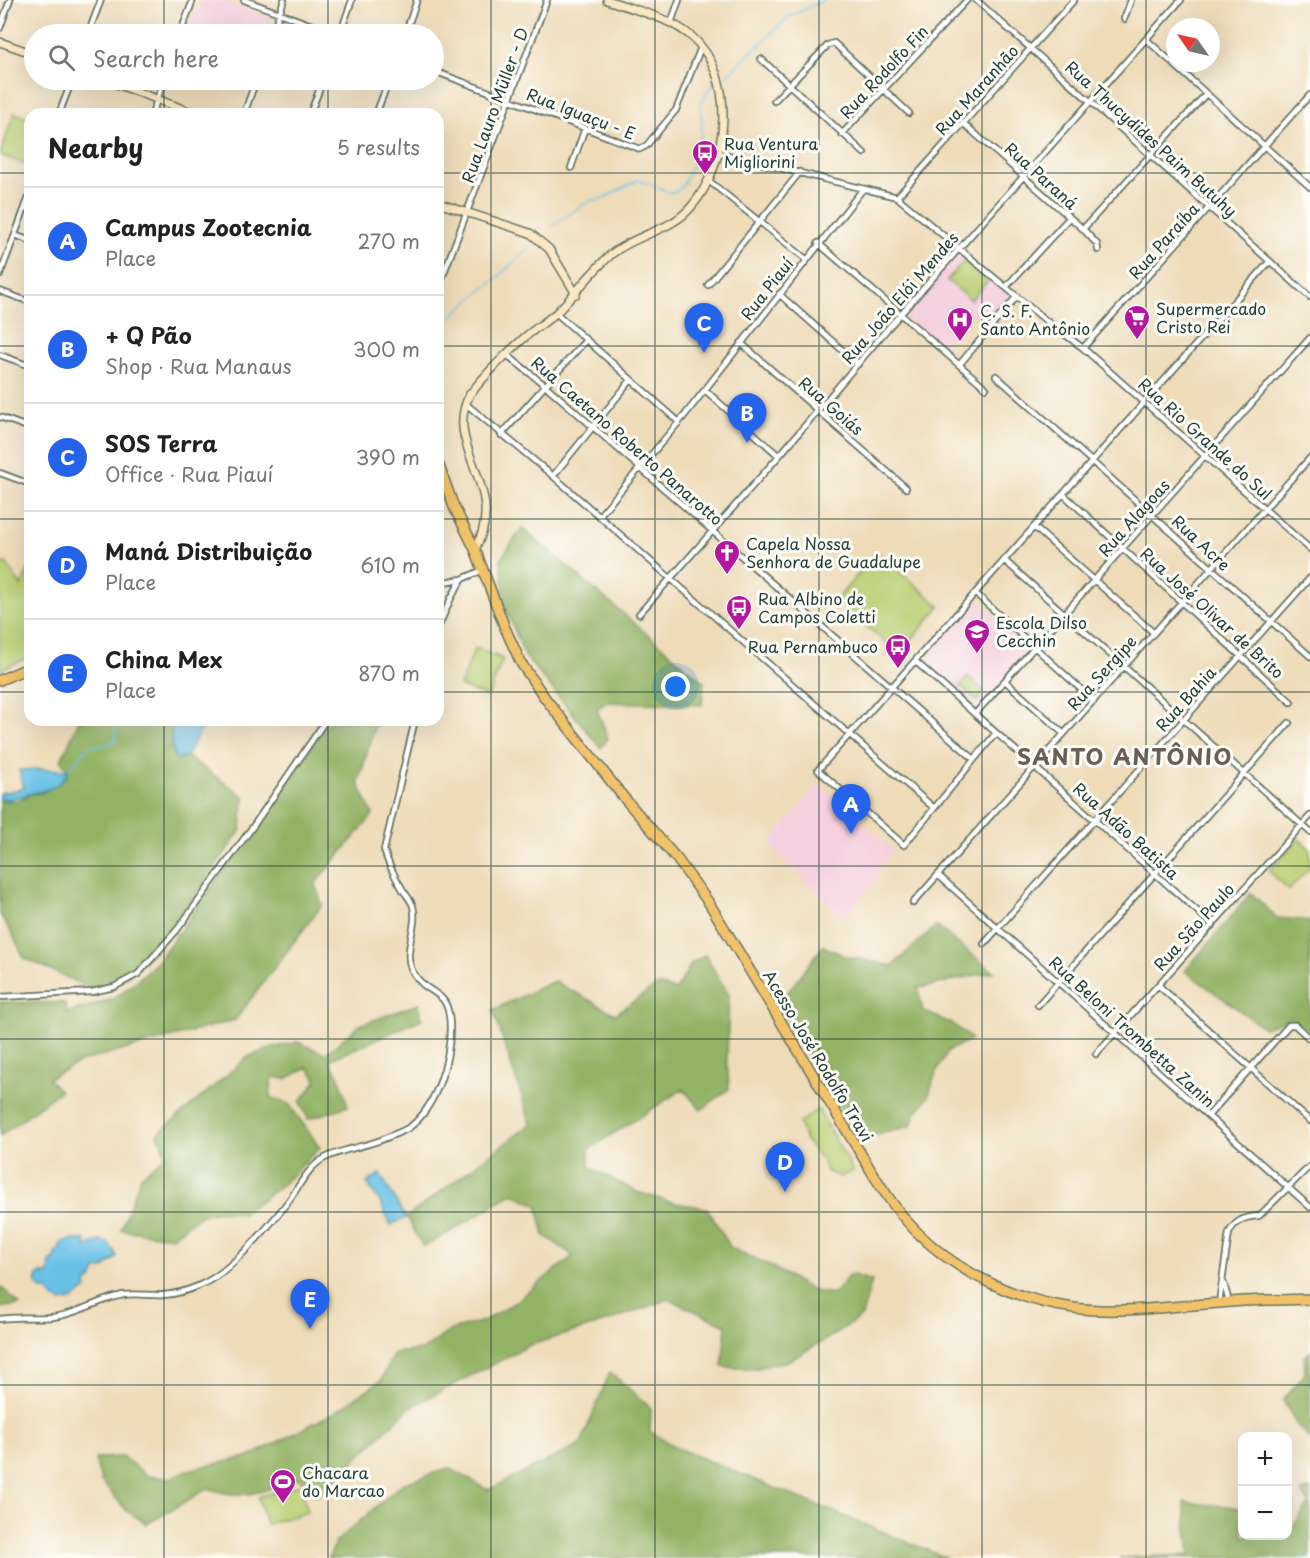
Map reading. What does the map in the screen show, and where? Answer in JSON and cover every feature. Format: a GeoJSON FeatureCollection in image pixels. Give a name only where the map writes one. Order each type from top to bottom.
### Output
{"type":"FeatureCollection","features":[{"type":"Feature","properties":{"kind":"highway","name":"Acesso José Rodolfo Travi"},"geometry":{"type":"LineString","coordinates":[[444,480],[454,507],[475,549],[521,663],[545,698],[625,799],[677,859],[709,903],[873,1174],[894,1206],[921,1236],[945,1257],[979,1277],[1042,1302],[1073,1308],[1094,1310],[1310,1299]]}},
{"type":"Feature","properties":{"kind":"highway"},"geometry":{"type":"LineString","coordinates":[[0,680],[24,670]]}},
{"type":"Feature","properties":{"kind":"street"},"geometry":{"type":"LineString","coordinates":[[0,28],[10,0]]}},
{"type":"Feature","properties":{"kind":"street"},"geometry":{"type":"LineString","coordinates":[[92,24],[101,0]]}},
{"type":"Feature","properties":{"kind":"street"},"geometry":{"type":"LineString","coordinates":[[184,24],[193,0]]}},
{"type":"Feature","properties":{"kind":"street"},"geometry":{"type":"LineString","coordinates":[[244,0],[310,24]]}},
{"type":"Feature","properties":{"kind":"street"},"geometry":{"type":"LineString","coordinates":[[275,24],[284,0]]}},
{"type":"Feature","properties":{"kind":"street"},"geometry":{"type":"LineString","coordinates":[[342,24],[352,0]]}},
{"type":"Feature","properties":{"kind":"street"},"geometry":{"type":"LineString","coordinates":[[409,24],[417,0]]}},
{"type":"Feature","properties":{"kind":"street","name":"Rua Lauro Müller - D"},"geometry":{"type":"LineString","coordinates":[[444,273],[547,0]]}},
{"type":"Feature","properties":{"kind":"street"},"geometry":{"type":"LineString","coordinates":[[475,549],[482,535],[486,505],[483,489],[462,428],[465,403],[477,386],[507,355],[576,294],[613,253],[680,217],[691,207],[709,181],[719,153],[722,91],[717,74],[701,47],[691,36],[671,23],[608,0]]}},
{"type":"Feature","properties":{"kind":"street"},"geometry":{"type":"LineString","coordinates":[[671,23],[679,0]]}},
{"type":"Feature","properties":{"kind":"street","name":"Rua Rodolfo Fin"},"geometry":{"type":"LineString","coordinates":[[842,134],[967,0]]}},
{"type":"Feature","properties":{"kind":"street","name":"Rua Thucydides Paim Butuhy"},"geometry":{"type":"LineString","coordinates":[[976,0],[1310,297]]}},
{"type":"Feature","properties":{"kind":"street","name":"Rua Maranhão"},"geometry":{"type":"LineString","coordinates":[[897,197],[1074,0]]}},
{"type":"Feature","properties":{"kind":"street"},"geometry":{"type":"LineString","coordinates":[[1124,19],[1131,0]]}},
{"type":"Feature","properties":{"kind":"street","name":"Rua João Elói Mendes"},"geometry":{"type":"LineString","coordinates":[[639,614],[960,248],[1182,0]]}},
{"type":"Feature","properties":{"kind":"street"},"geometry":{"type":"LineString","coordinates":[[1147,40],[1310,187]]}},
{"type":"Feature","properties":{"kind":"street"},"geometry":{"type":"LineString","coordinates":[[0,42],[24,50]]}},
{"type":"Feature","properties":{"kind":"street"},"geometry":{"type":"LineString","coordinates":[[774,101],[828,45],[834,43],[909,113]]}},
{"type":"Feature","properties":{"kind":"street","name":"Rua Iguaçu - E"},"geometry":{"type":"LineString","coordinates":[[444,75],[640,149],[646,147],[676,110],[701,47]]}},
{"type":"Feature","properties":{"kind":"street"},"geometry":{"type":"LineString","coordinates":[[761,58],[864,153]]}},
{"type":"Feature","properties":{"kind":"street"},"geometry":{"type":"LineString","coordinates":[[61,108],[68,90]]}},
{"type":"Feature","properties":{"kind":"street"},"geometry":{"type":"LineString","coordinates":[[134,90],[181,108]]}},
{"type":"Feature","properties":{"kind":"street"},"geometry":{"type":"LineString","coordinates":[[154,108],[160,90]]}},
{"type":"Feature","properties":{"kind":"street"},"geometry":{"type":"LineString","coordinates":[[246,108],[252,90]]}},
{"type":"Feature","properties":{"kind":"street"},"geometry":{"type":"LineString","coordinates":[[312,108],[319,90]]}},
{"type":"Feature","properties":{"kind":"street"},"geometry":{"type":"LineString","coordinates":[[378,108],[385,90]]}},
{"type":"Feature","properties":{"kind":"street"},"geometry":{"type":"LineString","coordinates":[[1083,229],[1206,94]]}},
{"type":"Feature","properties":{"kind":"street","name":"Rua Paraíba"},"geometry":{"type":"LineString","coordinates":[[1083,348],[1310,95]]}},
{"type":"Feature","properties":{"kind":"street","name":"Rua Paraná"},"geometry":{"type":"LineString","coordinates":[[963,123],[1083,229],[1097,244],[1098,250]]}},
{"type":"Feature","properties":{"kind":"street"},"geometry":{"type":"LineString","coordinates":[[571,168],[585,128]]}},
{"type":"Feature","properties":{"kind":"street"},"geometry":{"type":"LineString","coordinates":[[719,153],[897,197]]}},
{"type":"Feature","properties":{"kind":"street"},"geometry":{"type":"LineString","coordinates":[[708,285],[800,172]]}},
{"type":"Feature","properties":{"kind":"street"},"geometry":{"type":"LineString","coordinates":[[709,181],[806,259]]}},
{"type":"Feature","properties":{"kind":"street","name":"Rua Piauí"},"geometry":{"type":"LineString","coordinates":[[599,516],[705,390],[818,243],[863,189]]}},
{"type":"Feature","properties":{"kind":"street","name":"Rua Rio Grande do Sul"},"geometry":{"type":"LineString","coordinates":[[897,197],[1083,348],[1310,549]]}},
{"type":"Feature","properties":{"kind":"street"},"geometry":{"type":"LineString","coordinates":[[444,205],[530,233],[549,249],[576,294]]}},
{"type":"Feature","properties":{"kind":"street"},"geometry":{"type":"LineString","coordinates":[[0,275],[24,210]]}},
{"type":"Feature","properties":{"kind":"street"},"geometry":{"type":"LineString","coordinates":[[1006,287],[1070,218]]}},
{"type":"Feature","properties":{"kind":"street"},"geometry":{"type":"LineString","coordinates":[[15,235],[24,239]]}},
{"type":"Feature","properties":{"kind":"street"},"geometry":{"type":"LineString","coordinates":[[818,243],[986,388]]}},
{"type":"Feature","properties":{"kind":"street"},"geometry":{"type":"LineString","coordinates":[[996,733],[904,845],[818,770],[1270,261]]}},
{"type":"Feature","properties":{"kind":"street"},"geometry":{"type":"LineString","coordinates":[[0,291],[24,300]]}},
{"type":"Feature","properties":{"kind":"street"},"geometry":{"type":"LineString","coordinates":[[778,294],[858,364]]}},
{"type":"Feature","properties":{"kind":"street"},"geometry":{"type":"LineString","coordinates":[[959,364],[1017,296]]}},
{"type":"Feature","properties":{"kind":"street"},"geometry":{"type":"LineString","coordinates":[[556,313],[679,422]]}},
{"type":"Feature","properties":{"kind":"street","name":"Rua Alagoas"},"geometry":{"type":"LineString","coordinates":[[975,714],[1310,338]]}},
{"type":"Feature","properties":{"kind":"street"},"geometry":{"type":"LineString","coordinates":[[501,435],[586,340]]}},
{"type":"Feature","properties":{"kind":"street","name":"Rua Goiás"},"geometry":{"type":"LineString","coordinates":[[741,343],[906,488]]}},
{"type":"Feature","properties":{"kind":"street"},"geometry":{"type":"LineString","coordinates":[[0,355],[24,364]]}},
{"type":"Feature","properties":{"kind":"street","name":"Rua Caetano Roberto Panarotto"},"geometry":{"type":"LineString","coordinates":[[507,355],[593,426],[974,759]]}},
{"type":"Feature","properties":{"kind":"street","name":"Rua Acre"},"geometry":{"type":"LineString","coordinates":[[996,376],[1310,656]]}},
{"type":"Feature","properties":{"kind":"street"},"geometry":{"type":"LineString","coordinates":[[553,476],[631,380]]}},
{"type":"Feature","properties":{"kind":"street"},"geometry":{"type":"LineString","coordinates":[[705,390],[779,456]]}},
{"type":"Feature","properties":{"kind":"street"},"geometry":{"type":"LineString","coordinates":[[465,403],[553,476],[934,808]]}},
{"type":"Feature","properties":{"kind":"street"},"geometry":{"type":"LineString","coordinates":[[0,417],[24,426]]}},
{"type":"Feature","properties":{"kind":"street","name":"Rua Sergipe"},"geometry":{"type":"LineString","coordinates":[[913,903],[1310,458]]}},
{"type":"Feature","properties":{"kind":"street"},"geometry":{"type":"LineString","coordinates":[[0,473],[24,482]]}},
{"type":"Feature","properties":{"kind":"street","name":"Rua José Olivar de Brito"},"geometry":{"type":"LineString","coordinates":[[1063,494],[1291,702]]}},
{"type":"Feature","properties":{"kind":"street"},"geometry":{"type":"LineString","coordinates":[[1034,527],[1092,581],[1154,633]]}},
{"type":"Feature","properties":{"kind":"street"},"geometry":{"type":"LineString","coordinates":[[1004,560],[1310,832]]}},
{"type":"Feature","properties":{"kind":"street"},"geometry":{"type":"LineString","coordinates":[[444,582],[462,579],[483,570]]}},
{"type":"Feature","properties":{"kind":"street","name":"Rua Bahia"},"geometry":{"type":"LineString","coordinates":[[984,944],[1310,578]]}},
{"type":"Feature","properties":{"kind":"street"},"geometry":{"type":"LineString","coordinates":[[444,614],[462,579]]}},
{"type":"Feature","properties":{"kind":"street"},"geometry":{"type":"LineString","coordinates":[[975,593],[1094,701]]}},
{"type":"Feature","properties":{"kind":"street","name":"Rua Adão Batista"},"geometry":{"type":"LineString","coordinates":[[915,661],[1213,925]]}},
{"type":"Feature","properties":{"kind":"street"},"geometry":{"type":"LineString","coordinates":[[1005,681],[1064,734]]}},
{"type":"Feature","properties":{"kind":"street"},"geometry":{"type":"LineString","coordinates":[[1038,1005],[1289,723]]}},
{"type":"Feature","properties":{"kind":"street"},"geometry":{"type":"LineString","coordinates":[[0,998],[92,992],[114,987],[138,974],[177,930],[254,825],[322,726]]}},
{"type":"Feature","properties":{"kind":"street"},"geometry":{"type":"LineString","coordinates":[[0,1319],[56,1317],[82,1310],[117,1296],[162,1295],[181,1292],[206,1282],[228,1267],[250,1245],[324,1158],[380,1140],[409,1127],[430,1105],[442,1075],[450,1032],[450,1012],[440,994],[423,985],[412,971],[409,958],[414,919],[413,905],[388,865],[384,850],[414,726]]}},
{"type":"Feature","properties":{"kind":"street","name":"Rua São Paulo"},"geometry":{"type":"LineString","coordinates":[[1096,1054],[1310,816]]}},
{"type":"Feature","properties":{"kind":"street","name":"Rua Beloni Trombetta Zanin"},"geometry":{"type":"LineString","coordinates":[[938,876],[1310,1207]]}},
{"type":"Feature","properties":{"kind":"street"},"geometry":{"type":"LineString","coordinates":[[1158,985],[1310,1121]]}},
{"type":"Feature","properties":{"kind":"street"},"geometry":{"type":"LineString","coordinates":[[1208,1116],[1288,1025],[1292,1024],[1310,1039]]}},
{"type":"Feature","properties":{"kind":"street"},"geometry":{"type":"LineString","coordinates":[[1224,1302],[1229,1233],[1233,1224],[1247,1216],[1259,1216],[1310,1166]]}},
{"type":"Feature","properties":{"kind":"street"},"geometry":{"type":"LineString","coordinates":[[1224,1281],[1224,1302]]}},
{"type":"Feature","properties":{"kind":"shaded area"},"geometry":{"type":"Polygon","coordinates":[[[202,0],[221,0],[269,17],[266,24],[193,24],[202,0]]]}},
{"type":"Feature","properties":{"kind":"shaded area"},"geometry":{"type":"Polygon","coordinates":[[[960,251],[1013,297],[988,326],[970,312],[940,347],[904,315],[960,251]]]}},
{"type":"Feature","properties":{"kind":"shaded area","name":"Escola Dilso Cecchin"},"geometry":{"type":"Polygon","coordinates":[[[977,599],[1031,647],[977,710],[922,662],[977,599]]]}},
{"type":"Feature","properties":{"kind":"shaded area"},"geometry":{"type":"Polygon","coordinates":[[[818,784],[894,850],[876,873],[879,876],[844,918],[769,845],[818,784]]]}},
{"type":"Feature","properties":{"kind":"green space"},"geometry":{"type":"Polygon","coordinates":[[[14,113],[24,117],[24,163],[0,155],[14,113]]]}},
{"type":"Feature","properties":{"kind":"green space"},"geometry":{"type":"Polygon","coordinates":[[[964,261],[988,281],[971,300],[947,280],[964,261]]]}},
{"type":"Feature","properties":{"kind":"green space"},"geometry":{"type":"Polygon","coordinates":[[[522,528],[704,682],[702,705],[607,702],[597,709],[608,738],[601,748],[525,656],[505,607],[501,559],[522,528]]]}},
{"type":"Feature","properties":{"kind":"green space"},"geometry":{"type":"Polygon","coordinates":[[[877,552],[940,606],[899,654],[836,600],[877,552]]]}},
{"type":"Feature","properties":{"kind":"green space"},"geometry":{"type":"Polygon","coordinates":[[[6,563],[21,586],[24,579],[24,660],[0,670],[0,564],[6,563]]]}},
{"type":"Feature","properties":{"kind":"green space"},"geometry":{"type":"Polygon","coordinates":[[[475,648],[503,659],[488,697],[460,686],[475,648]]]}},
{"type":"Feature","properties":{"kind":"green space"},"geometry":{"type":"Polygon","coordinates":[[[968,677],[985,692],[977,701],[960,686],[968,677]]]}},
{"type":"Feature","properties":{"kind":"green space"},"geometry":{"type":"Polygon","coordinates":[[[76,726],[169,726],[176,759],[186,756],[244,796],[241,830],[158,948],[122,980],[93,988],[24,958],[0,915],[0,798],[3,801],[17,801],[30,794],[41,793],[66,777],[68,770],[61,761],[76,726]]]}},
{"type":"Feature","properties":{"kind":"green space"},"geometry":{"type":"Polygon","coordinates":[[[326,726],[375,726],[358,783],[373,815],[315,884],[322,905],[235,1020],[80,1062],[48,1079],[60,1091],[0,1136],[0,1002],[65,1003],[67,1013],[112,999],[156,963],[255,828],[326,726]]]}},
{"type":"Feature","properties":{"kind":"green space"},"geometry":{"type":"Polygon","coordinates":[[[1299,839],[1310,849],[1310,867],[1289,890],[1269,871],[1299,839]]]}},
{"type":"Feature","properties":{"kind":"green space"},"geometry":{"type":"Polygon","coordinates":[[[1251,893],[1277,918],[1310,921],[1310,1033],[1290,1018],[1264,1028],[1185,971],[1251,893]]]}},
{"type":"Feature","properties":{"kind":"green space"},"geometry":{"type":"Polygon","coordinates":[[[936,926],[994,972],[918,988],[923,1011],[952,1024],[972,1039],[948,1051],[937,1070],[928,1097],[915,1114],[911,1126],[859,1140],[779,1004],[823,946],[845,956],[892,966],[936,926]]]}},
{"type":"Feature","properties":{"kind":"green space"},"geometry":{"type":"Polygon","coordinates":[[[705,955],[729,995],[727,1058],[729,1089],[701,1110],[683,1089],[589,1149],[589,1167],[637,1192],[674,1203],[707,1208],[731,1248],[769,1265],[813,1291],[834,1294],[850,1274],[872,1281],[862,1316],[788,1361],[753,1369],[722,1367],[726,1325],[668,1299],[609,1321],[530,1345],[409,1408],[318,1496],[298,1478],[254,1493],[233,1494],[208,1488],[147,1524],[127,1511],[101,1481],[95,1458],[122,1457],[148,1476],[170,1478],[188,1470],[251,1456],[335,1412],[381,1380],[394,1353],[423,1350],[451,1330],[484,1321],[514,1303],[573,1256],[544,1235],[537,1205],[512,1193],[423,1247],[407,1217],[531,1124],[493,1010],[554,981],[615,1014],[658,985],[676,990],[692,963],[705,955]]]}},
{"type":"Feature","properties":{"kind":"green space"},"geometry":{"type":"Polygon","coordinates":[[[418,1004],[422,1019],[329,1060],[340,1079],[348,1106],[308,1119],[300,1102],[317,1080],[308,1067],[286,1079],[272,1077],[270,1097],[289,1104],[320,1148],[282,1185],[242,1214],[211,1212],[197,1218],[172,1237],[121,1230],[141,1176],[166,1156],[158,1134],[248,1057],[271,1048],[298,1042],[325,1054],[360,1025],[418,1004]]]}},
{"type":"Feature","properties":{"kind":"green space"},"geometry":{"type":"Polygon","coordinates":[[[818,1109],[853,1171],[840,1177],[826,1171],[823,1161],[806,1141],[799,1123],[818,1109]]]}},
{"type":"Feature","properties":{"kind":"green space"},"geometry":{"type":"Polygon","coordinates":[[[0,1286],[20,1305],[0,1308],[0,1286]]]}},
{"type":"Feature","properties":{"kind":"green space"},"geometry":{"type":"Polygon","coordinates":[[[1310,1352],[1310,1439],[1296,1424],[1283,1400],[1305,1374],[1304,1357],[1310,1352]]]}},
{"type":"Feature","properties":{"kind":"green space"},"geometry":{"type":"Polygon","coordinates":[[[610,1372],[651,1408],[650,1432],[677,1448],[947,1558],[329,1558],[335,1543],[402,1484],[449,1468],[488,1490],[580,1445],[610,1372]]]}},
{"type":"Feature","properties":{"kind":"green space","name":"Chacara do Marcao"},"geometry":{"type":"Polygon","coordinates":[[[300,1485],[308,1512],[266,1524],[258,1497],[300,1485]]]}},
{"type":"Feature","properties":{"kind":"green space"},"geometry":{"type":"Polygon","coordinates":[[[1310,1489],[1310,1558],[1119,1558],[1190,1555],[1184,1502],[1238,1508],[1238,1540],[1292,1540],[1292,1527],[1309,1504],[1301,1492],[1310,1489]]]}},
{"type":"Feature","properties":{"kind":"water"},"geometry":{"type":"Polygon","coordinates":[[[196,726],[201,730],[186,756],[176,760],[172,746],[171,728],[196,726]]]}},
{"type":"Feature","properties":{"kind":"water"},"geometry":{"type":"Polygon","coordinates":[[[19,770],[68,770],[66,776],[53,787],[11,799],[0,798],[0,793],[24,788],[19,770]]]}},
{"type":"Feature","properties":{"kind":"water"},"geometry":{"type":"Polygon","coordinates":[[[380,1174],[406,1218],[391,1225],[379,1200],[367,1183],[380,1174]]]}},
{"type":"Feature","properties":{"kind":"water"},"geometry":{"type":"Polygon","coordinates":[[[70,1240],[85,1240],[86,1247],[96,1242],[105,1242],[112,1247],[117,1257],[103,1269],[97,1269],[92,1279],[86,1283],[87,1289],[74,1299],[62,1302],[53,1298],[47,1290],[42,1290],[36,1284],[38,1275],[42,1273],[45,1276],[49,1272],[50,1262],[55,1259],[55,1253],[59,1250],[61,1243],[70,1240]]]}},
{"type":"Feature","properties":{"kind":"waterway"},"geometry":{"type":"LineString","coordinates":[[725,77],[790,16],[824,0]]}},
{"type":"Feature","properties":{"kind":"waterway"},"geometry":{"type":"LineString","coordinates":[[552,226],[589,201],[602,199],[638,180],[668,193],[678,191],[692,166],[700,143],[702,122],[700,104],[714,82]]}},
{"type":"Feature","properties":{"kind":"waterway"},"geometry":{"type":"LineString","coordinates":[[444,322],[531,246]]}},
{"type":"Feature","properties":{"kind":"waterway"},"geometry":{"type":"LineString","coordinates":[[68,770],[89,746],[102,746],[115,741],[116,726]]}},
{"type":"Feature","properties":{"kind":"waterway"},"geometry":{"type":"LineString","coordinates":[[1300,1558],[1310,1556]]}},
{"type":"Feature","properties":{"kind":"place","name":"Rua Ventura Migliorini"},"geometry":{"type":"Point","coordinates":[705,176]}},
{"type":"Feature","properties":{"kind":"place","name":"Supermercado Cristo Rei"},"geometry":{"type":"Point","coordinates":[1137,341]}},
{"type":"Feature","properties":{"kind":"place","name":"C. S. F. Santo Antônio"},"geometry":{"type":"Point","coordinates":[960,343]}},
{"type":"Feature","properties":{"kind":"place","name":"SOS Terra"},"geometry":{"type":"Point","coordinates":[704,353]}},
{"type":"Feature","properties":{"kind":"place","name":"+ Q Pão"},"geometry":{"type":"Point","coordinates":[747,443]}},
{"type":"Feature","properties":{"kind":"place","name":"Capela Nossa Senhora de Guadalupe"},"geometry":{"type":"Point","coordinates":[727,576]}},
{"type":"Feature","properties":{"kind":"place","name":"Rua Albino de Campos Coletti"},"geometry":{"type":"Point","coordinates":[739,631]}},
{"type":"Feature","properties":{"kind":"place","name":"Escola Dilso Cecchin"},"geometry":{"type":"Point","coordinates":[977,655]}},
{"type":"Feature","properties":{"kind":"place","name":"Rua Pernambuco"},"geometry":{"type":"Point","coordinates":[898,670]}},
{"type":"Feature","properties":{"kind":"place","name":"Campus Zootecnia"},"geometry":{"type":"Point","coordinates":[851,834]}},
{"type":"Feature","properties":{"kind":"place","name":"Maná Distribuição"},"geometry":{"type":"Point","coordinates":[785,1192]}},
{"type":"Feature","properties":{"kind":"place","name":"China Mex"},"geometry":{"type":"Point","coordinates":[310,1329]}},
{"type":"Feature","properties":{"kind":"place","name":"Chacara do Marcao"},"geometry":{"type":"Point","coordinates":[283,1505]}},
{"type":"Feature","properties":{"kind":"district","name":"SANTO ANTÔNIO"},"geometry":{"type":"Point","coordinates":[1125,757]}}]}
